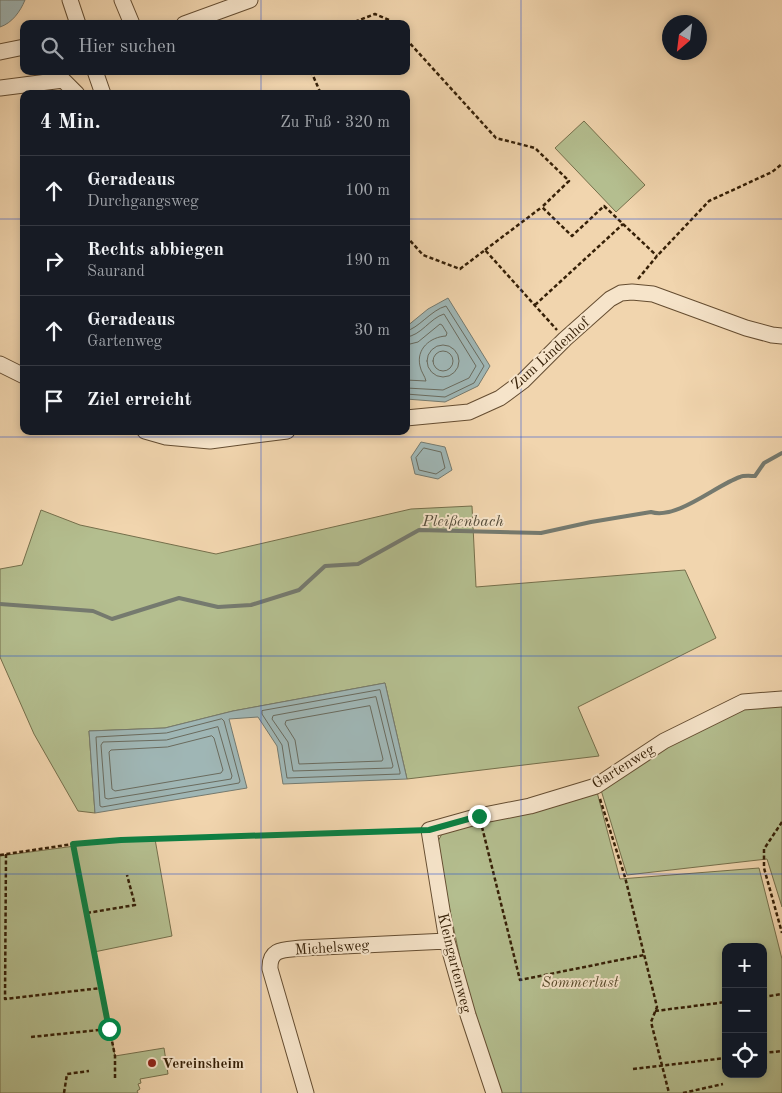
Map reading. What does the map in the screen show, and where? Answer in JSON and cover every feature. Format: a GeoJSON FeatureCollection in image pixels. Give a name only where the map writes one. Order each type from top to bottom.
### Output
{"type":"FeatureCollection","features":[{"type":"Feature","properties":{"kind":"street"},"geometry":{"type":"LineString","coordinates":[[70,0],[77,20]]}},
{"type":"Feature","properties":{"kind":"street"},"geometry":{"type":"LineString","coordinates":[[122,0],[130,20]]}},
{"type":"Feature","properties":{"kind":"street"},"geometry":{"type":"LineString","coordinates":[[195,20],[250,0]]}},
{"type":"Feature","properties":{"kind":"street"},"geometry":{"type":"LineString","coordinates":[[0,52],[20,49]]}},
{"type":"Feature","properties":{"kind":"street"},"geometry":{"type":"LineString","coordinates":[[96,75],[101,90]]}},
{"type":"Feature","properties":{"kind":"street"},"geometry":{"type":"LineString","coordinates":[[0,88],[63,80],[73,90]]}},
{"type":"Feature","properties":{"kind":"street","name":"Zum Lindenhof"},"geometry":{"type":"LineString","coordinates":[[410,418],[469,412],[500,398],[523,381],[565,339],[610,299],[621,294],[632,292],[653,294],[746,328],[782,336]]}},
{"type":"Feature","properties":{"kind":"street"},"geometry":{"type":"LineString","coordinates":[[0,364],[20,374]]}},
{"type":"Feature","properties":{"kind":"street"},"geometry":{"type":"LineString","coordinates":[[159,435],[210,441],[256,435]]}},
{"type":"Feature","properties":{"kind":"street","name":"Gartenweg"},"geometry":{"type":"LineString","coordinates":[[429,830],[479,816],[530,806],[596,786],[664,740],[743,702],[782,698]]}},
{"type":"Feature","properties":{"kind":"street","name":"Kleingartenweg"},"geometry":{"type":"LineString","coordinates":[[429,830],[447,941],[468,1015],[494,1093]]}},
{"type":"Feature","properties":{"kind":"street","name":"Michelsweg"},"geometry":{"type":"LineString","coordinates":[[306,1093],[270,969],[271,958],[274,954],[280,950],[302,948],[447,941]]}},
{"type":"Feature","properties":{"kind":"path"},"geometry":{"type":"LineString","coordinates":[[359,20],[375,14],[389,20]]}},
{"type":"Feature","properties":{"kind":"path"},"geometry":{"type":"LineString","coordinates":[[410,43],[496,138],[535,148],[569,181],[542,207],[460,269],[423,255],[410,240]]}},
{"type":"Feature","properties":{"kind":"path"},"geometry":{"type":"LineString","coordinates":[[313,75],[319,90]]}},
{"type":"Feature","properties":{"kind":"path"},"geometry":{"type":"LineString","coordinates":[[632,292],[641,275],[657,256],[710,201],[772,172],[782,164]]}},
{"type":"Feature","properties":{"kind":"path"},"geometry":{"type":"LineString","coordinates":[[542,207],[572,236],[604,206],[657,256]]}},
{"type":"Feature","properties":{"kind":"path"},"geometry":{"type":"LineString","coordinates":[[535,305],[623,224]]}},
{"type":"Feature","properties":{"kind":"path"},"geometry":{"type":"LineString","coordinates":[[485,250],[565,339]]}},
{"type":"Feature","properties":{"kind":"path"},"geometry":{"type":"LineString","coordinates":[[596,786],[626,877],[657,1007],[651,1022],[669,1093]]}},
{"type":"Feature","properties":{"kind":"path"},"geometry":{"type":"LineString","coordinates":[[479,816],[520,980],[644,955]]}},
{"type":"Feature","properties":{"kind":"path"},"geometry":{"type":"LineString","coordinates":[[782,822],[764,849],[764,868],[782,933]]}},
{"type":"Feature","properties":{"kind":"path"},"geometry":{"type":"LineString","coordinates":[[0,855],[73,844],[121,840],[429,830]]}},
{"type":"Feature","properties":{"kind":"path"},"geometry":{"type":"LineString","coordinates":[[73,844],[115,1056],[115,1079]]}},
{"type":"Feature","properties":{"kind":"path"},"geometry":{"type":"LineString","coordinates":[[6,854],[5,999],[101,988]]}},
{"type":"Feature","properties":{"kind":"path"},"geometry":{"type":"LineString","coordinates":[[87,912],[135,905],[127,874]]}},
{"type":"Feature","properties":{"kind":"path"},"geometry":{"type":"LineString","coordinates":[[767,996],[782,994]]}},
{"type":"Feature","properties":{"kind":"path"},"geometry":{"type":"LineString","coordinates":[[655,1012],[722,1003]]}},
{"type":"Feature","properties":{"kind":"path"},"geometry":{"type":"LineString","coordinates":[[31,1037],[109,1029]]}},
{"type":"Feature","properties":{"kind":"path"},"geometry":{"type":"LineString","coordinates":[[767,1053],[782,1051]]}},
{"type":"Feature","properties":{"kind":"path"},"geometry":{"type":"LineString","coordinates":[[633,1069],[722,1058]]}},
{"type":"Feature","properties":{"kind":"path"},"geometry":{"type":"LineString","coordinates":[[64,1093],[66,1074],[89,1071]]}},
{"type":"Feature","properties":{"kind":"path"},"geometry":{"type":"LineString","coordinates":[[683,1093],[723,1084]]}},
{"type":"Feature","properties":{"kind":"green space"},"geometry":{"type":"Polygon","coordinates":[[[584,121],[645,185],[616,212],[555,148],[584,121]]]}},
{"type":"Feature","properties":{"kind":"green space"},"geometry":{"type":"Polygon","coordinates":[[[472,506],[476,587],[685,570],[716,638],[578,707],[599,756],[407,779],[385,683],[233,711],[165,728],[89,731],[95,813],[78,811],[34,734],[0,657],[0,569],[22,565],[41,510],[80,525],[216,554],[411,509],[472,506]]]}},
{"type":"Feature","properties":{"kind":"green space"},"geometry":{"type":"Polygon","coordinates":[[[782,702],[782,907],[767,859],[627,875],[601,790],[665,744],[747,705],[782,702]]]}},
{"type":"Feature","properties":{"kind":"green space","name":"Sommerlust"},"geometry":{"type":"Polygon","coordinates":[[[597,792],[620,879],[759,868],[782,959],[782,1093],[501,1093],[471,1010],[436,845],[443,832],[597,792]]]}},
{"type":"Feature","properties":{"kind":"green space"},"geometry":{"type":"Polygon","coordinates":[[[155,839],[172,936],[94,952],[115,1056],[164,1048],[168,1074],[140,1079],[141,1083],[138,1084],[140,1089],[137,1091],[138,1093],[0,1093],[0,856],[120,840],[155,839]]]}},
{"type":"Feature","properties":{"kind":"water"},"geometry":{"type":"Polygon","coordinates":[[[0,0],[25,0],[15,16],[8,23],[0,27],[0,0]]]}},
{"type":"Feature","properties":{"kind":"water"},"geometry":{"type":"Polygon","coordinates":[[[448,298],[490,366],[478,386],[445,402],[410,399],[410,324],[428,309],[448,298]]]}},
{"type":"Feature","properties":{"kind":"water"},"geometry":{"type":"Polygon","coordinates":[[[421,442],[445,447],[452,470],[438,479],[415,474],[411,457],[421,442]]]}},
{"type":"Feature","properties":{"kind":"water"},"geometry":{"type":"Polygon","coordinates":[[[385,683],[407,779],[283,784],[277,746],[258,717],[229,719],[247,788],[95,813],[89,731],[165,728],[233,711],[385,683]]]}},
{"type":"Feature","properties":{"kind":"waterway","name":"Pleißenbach"},"geometry":{"type":"LineString","coordinates":[[0,604],[93,611],[112,619],[179,598],[218,607],[251,605],[299,590],[325,566],[358,564],[419,530],[541,533],[591,522],[651,512],[672,511],[684,507],[730,481],[740,477],[755,476],[764,463],[782,453]]}},
{"type":"Feature","properties":{"kind":"place","name":"Vereinsheim"},"geometry":{"type":"Point","coordinates":[152,1063]}},
{"type":"Feature","properties":{"kind":"route"},"geometry":{"type":"LineString","coordinates":[[109,1029],[73,844],[121,840],[429,830],[479,816]]}}]}
